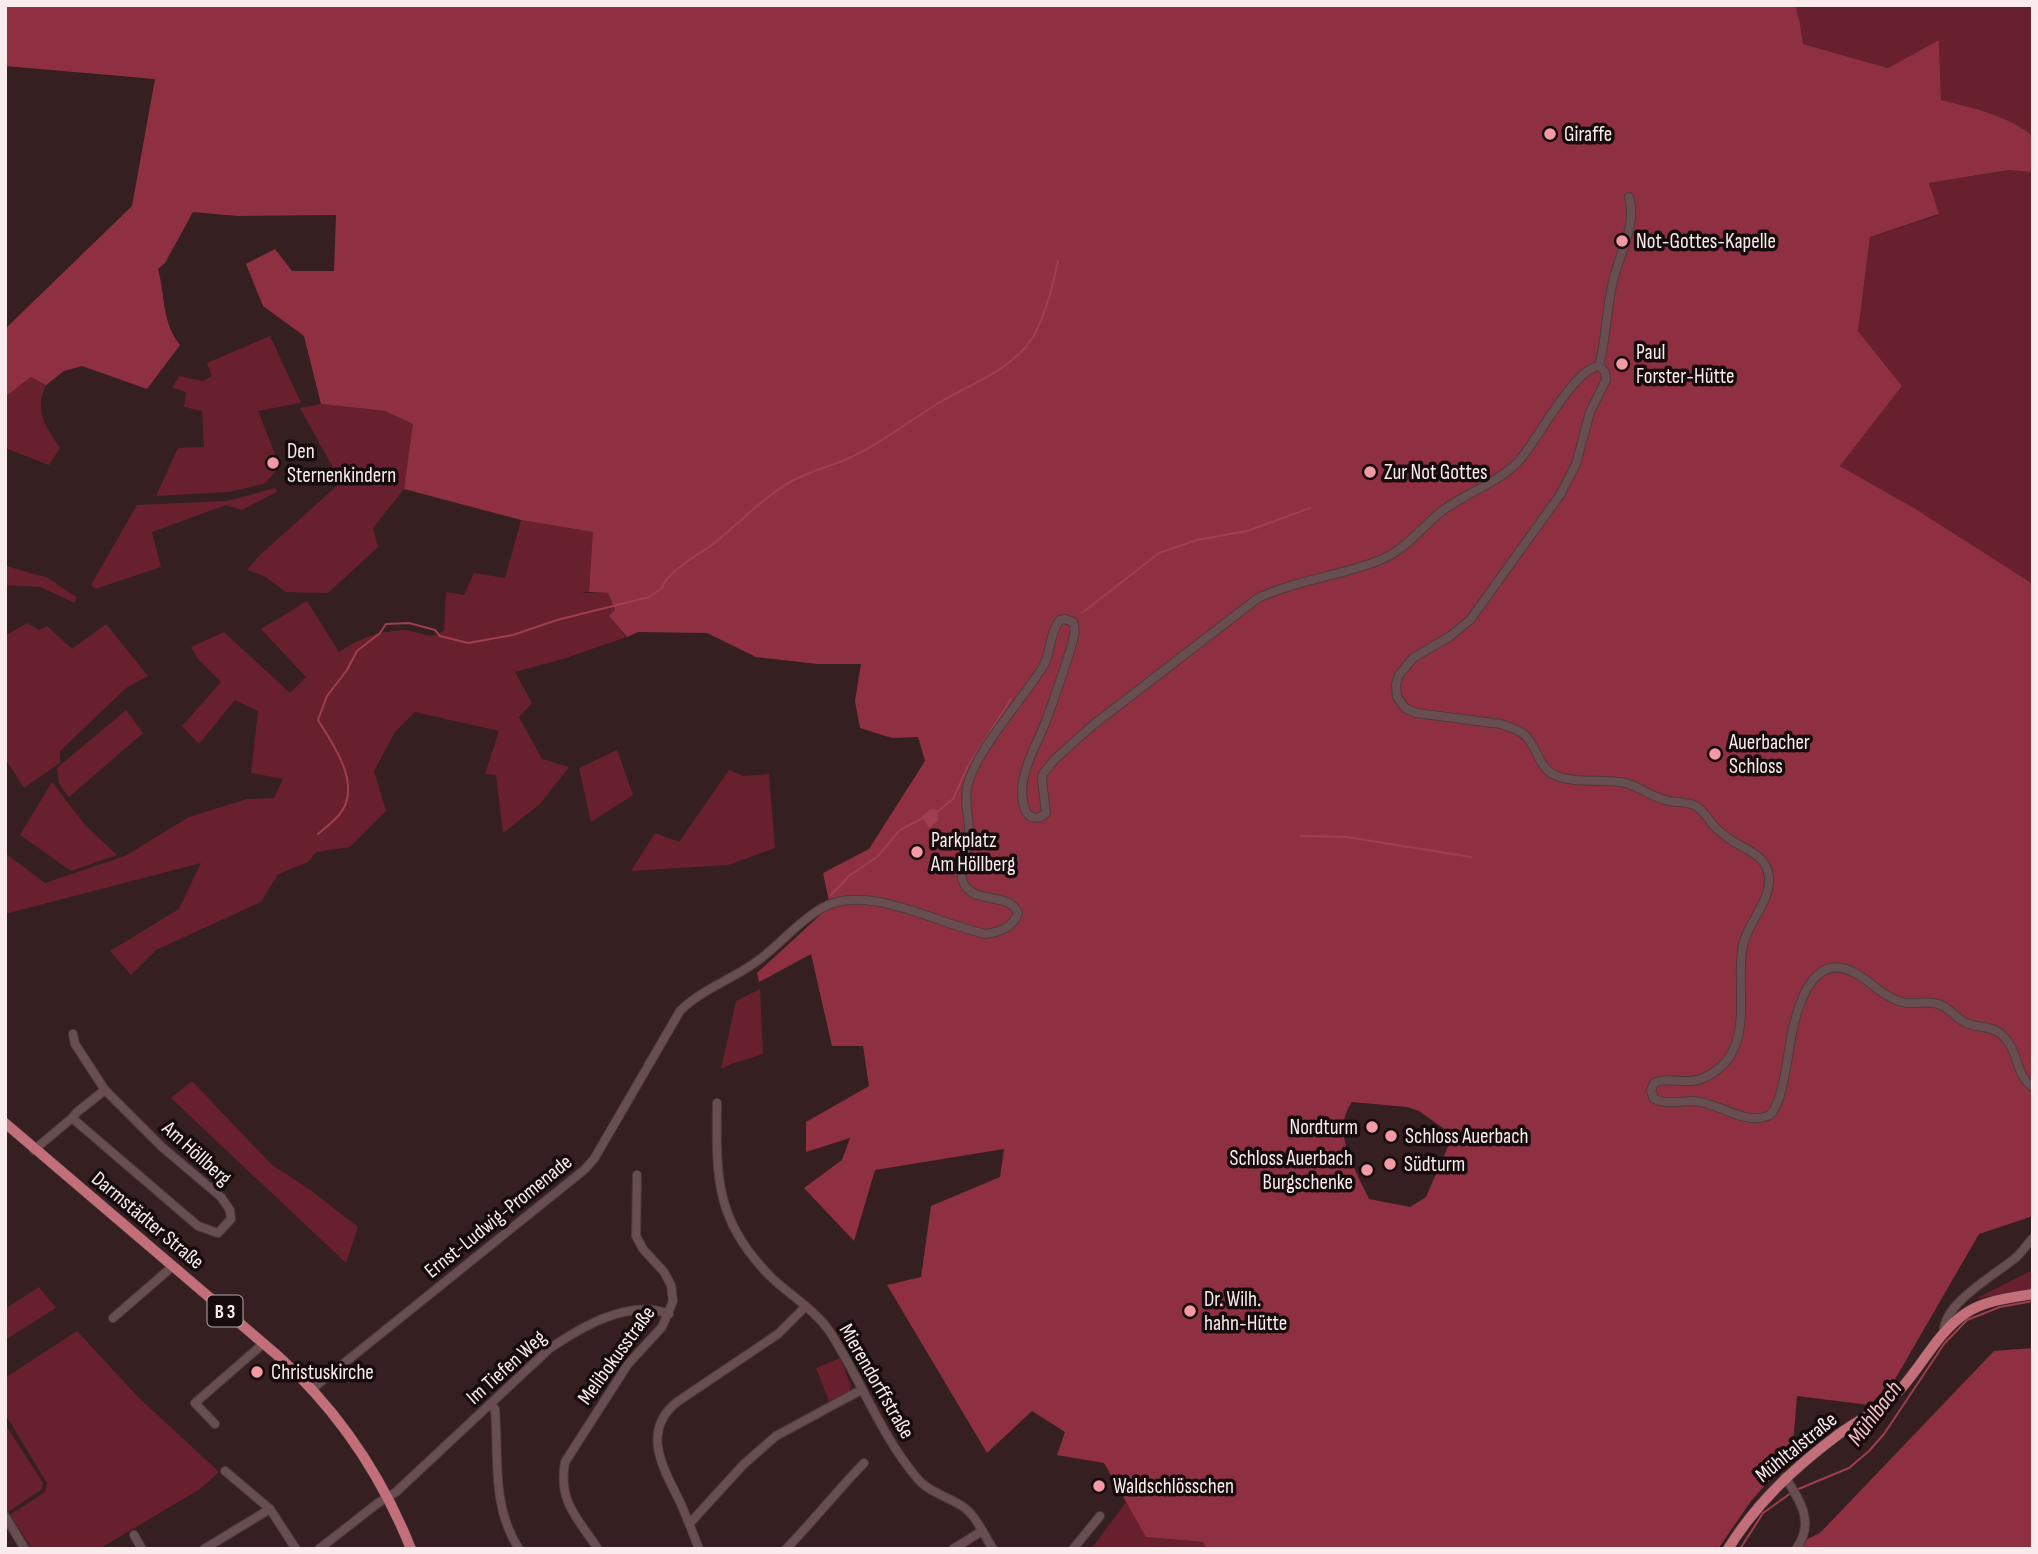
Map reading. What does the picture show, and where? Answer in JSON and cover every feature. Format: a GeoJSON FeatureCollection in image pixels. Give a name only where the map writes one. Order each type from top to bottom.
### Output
{"type":"FeatureCollection","features":[{"type":"Feature","properties":{"kind":"main road","name":"Darmstädter Straße"},"geometry":{"type":"LineString","coordinates":[[5,1123],[264,1343],[312,1389],[354,1440],[388,1497],[411,1549]]}},
{"type":"Feature","properties":{"kind":"main road","name":"Mühltalstraße"},"geometry":{"type":"LineString","coordinates":[[1728,1549],[1764,1498],[1785,1477],[1842,1432],[1889,1401],[1944,1333],[1972,1310],[1999,1300],[2033,1294]]}},
{"type":"Feature","properties":{"kind":"street"},"geometry":{"type":"LineString","coordinates":[[1629,197],[1632,216],[1611,287],[1605,343],[1599,366],[1605,372],[1606,380],[1590,412],[1576,464],[1560,495],[1478,610],[1460,628],[1405,666],[1399,675],[1396,691],[1400,703],[1410,712],[1501,724],[1519,732],[1530,742],[1549,772],[1559,777],[1625,783],[1666,801],[1689,803],[1700,809],[1720,832],[1764,861],[1769,885],[1743,944],[1743,1010],[1732,1050],[1722,1065],[1702,1078],[1686,1082],[1662,1080],[1654,1083],[1651,1091],[1654,1099],[1668,1103],[1704,1103],[1753,1119],[1770,1115],[1780,1100],[1789,1046],[1803,993],[1815,976],[1834,969],[1847,970],[1858,975],[1893,999],[1915,1004],[1936,1003],[1964,1022],[1998,1031],[2013,1048],[2024,1081],[2033,1087]]}},
{"type":"Feature","properties":{"kind":"street","name":"Ernst-Ludwig-Promenade"},"geometry":{"type":"LineString","coordinates":[[312,1389],[584,1170],[594,1159],[680,1011],[704,992],[758,960],[821,908],[845,900],[866,900],[897,906],[986,934],[1013,923],[1018,913],[1015,906],[1007,901],[975,894],[963,881],[969,832],[966,798],[975,767],[1049,654],[1057,624],[1065,619],[1075,627],[1060,683],[1025,773],[1024,806],[1028,815],[1034,819],[1041,818],[1046,813],[1042,780],[1048,767],[1119,704],[1258,598],[1288,586],[1375,562],[1399,551],[1441,512],[1508,470],[1524,455],[1549,414],[1590,369],[1599,366]]}},
{"type":"Feature","properties":{"kind":"street","name":"Am Höllberg"},"geometry":{"type":"LineString","coordinates":[[72,1118],[198,1226],[218,1233],[231,1219],[232,1214],[221,1198],[162,1147],[105,1090],[75,1044],[73,1034]]}},
{"type":"Feature","properties":{"kind":"street"},"geometry":{"type":"LineString","coordinates":[[34,1150],[105,1090]]}},
{"type":"Feature","properties":{"kind":"street","name":"Mierendorffstraße"},"geometry":{"type":"LineString","coordinates":[[717,1102],[716,1165],[724,1210],[742,1241],[757,1262],[826,1327],[901,1458],[920,1482],[964,1508],[993,1549]]}},
{"type":"Feature","properties":{"kind":"street","name":"Melibokusstraße"},"geometry":{"type":"LineString","coordinates":[[598,1549],[567,1501],[562,1479],[565,1462],[628,1364],[663,1327],[673,1301],[671,1285],[664,1272],[643,1249],[636,1236],[637,1175]]}},
{"type":"Feature","properties":{"kind":"street"},"geometry":{"type":"LineString","coordinates":[[1944,1333],[1945,1322],[1963,1300],[2019,1255],[2033,1238]]}},
{"type":"Feature","properties":{"kind":"street"},"geometry":{"type":"LineString","coordinates":[[113,1318],[173,1266]]}},
{"type":"Feature","properties":{"kind":"street"},"geometry":{"type":"LineString","coordinates":[[699,1549],[658,1452],[658,1434],[665,1415],[677,1402],[778,1334],[806,1307]]}},
{"type":"Feature","properties":{"kind":"street","name":"Im Tiefen Weg"},"geometry":{"type":"LineString","coordinates":[[318,1549],[418,1472],[549,1349],[573,1332],[619,1313],[657,1309],[669,1314]]}},
{"type":"Feature","properties":{"kind":"street"},"geometry":{"type":"LineString","coordinates":[[215,1424],[195,1403],[264,1343]]}},
{"type":"Feature","properties":{"kind":"street"},"geometry":{"type":"LineString","coordinates":[[690,1523],[744,1464],[776,1436],[861,1390]]}},
{"type":"Feature","properties":{"kind":"street"},"geometry":{"type":"LineString","coordinates":[[491,1404],[495,1409],[497,1482],[501,1507],[519,1549]]}},
{"type":"Feature","properties":{"kind":"street"},"geometry":{"type":"LineString","coordinates":[[786,1549],[864,1463]]}},
{"type":"Feature","properties":{"kind":"street"},"geometry":{"type":"LineString","coordinates":[[225,1471],[270,1509],[296,1549]]}},
{"type":"Feature","properties":{"kind":"street"},"geometry":{"type":"LineString","coordinates":[[1785,1477],[1805,1517],[1807,1529],[1796,1549]]}},
{"type":"Feature","properties":{"kind":"street"},"geometry":{"type":"LineString","coordinates":[[204,1549],[270,1509]]}},
{"type":"Feature","properties":{"kind":"street"},"geometry":{"type":"LineString","coordinates":[[5,1516],[25,1549]]}},
{"type":"Feature","properties":{"kind":"street"},"geometry":{"type":"LineString","coordinates":[[1073,1549],[1100,1516]]}},
{"type":"Feature","properties":{"kind":"street"},"geometry":{"type":"LineString","coordinates":[[953,1549],[982,1531]]}},
{"type":"Feature","properties":{"kind":"street"},"geometry":{"type":"LineString","coordinates":[[134,1535],[142,1549]]}},
{"type":"Feature","properties":{"kind":"shaded area"},"geometry":{"type":"Polygon","coordinates":[[[5,5],[1795,5],[1803,44],[1888,68],[1939,40],[1941,100],[2001,117],[2033,136],[2033,172],[2009,170],[1929,183],[1939,214],[1870,237],[1858,331],[1902,386],[1840,466],[1914,508],[2033,584],[2033,1216],[1979,1234],[1894,1381],[1869,1405],[1797,1396],[1792,1455],[1751,1501],[1718,1549],[1207,1549],[1203,1542],[1146,1537],[1104,1463],[1057,1455],[1065,1432],[1032,1411],[987,1453],[887,1285],[921,1277],[931,1206],[1000,1177],[1004,1149],[875,1170],[854,1241],[804,1188],[842,1160],[850,1138],[806,1152],[806,1122],[869,1086],[863,1046],[832,1046],[811,954],[759,982],[757,973],[830,906],[823,873],[869,849],[925,761],[918,737],[892,738],[860,728],[855,701],[861,664],[818,664],[756,657],[707,633],[638,632],[627,637],[609,616],[615,610],[608,593],[589,592],[593,532],[521,520],[404,489],[413,424],[385,411],[321,404],[304,336],[263,306],[246,264],[275,249],[292,271],[334,271],[336,215],[238,216],[193,212],[165,263],[158,269],[167,318],[180,345],[147,389],[82,366],[64,371],[46,385],[31,377],[5,397],[5,329],[132,206],[155,79],[5,66],[5,5]],[[1352,1102],[1346,1114],[1344,1138],[1347,1151],[1369,1199],[1410,1207],[1426,1197],[1453,1135],[1419,1111],[1407,1107],[1352,1102]]]}},
{"type":"Feature","properties":{"kind":"shaded area"},"geometry":{"type":"Polygon","coordinates":[[[1795,5],[2033,5],[2033,136],[2001,117],[1941,100],[1939,40],[1888,68],[1803,44],[1795,5]]]}},
{"type":"Feature","properties":{"kind":"shaded area"},"geometry":{"type":"Polygon","coordinates":[[[2010,170],[2033,172],[2033,584],[1914,508],[1840,466],[1902,386],[1858,331],[1870,237],[1939,215],[1929,183],[2010,170]]]}},
{"type":"Feature","properties":{"kind":"shaded area"},"geometry":{"type":"Polygon","coordinates":[[[270,336],[301,403],[258,411],[280,467],[264,484],[228,492],[156,496],[178,448],[204,447],[202,411],[184,407],[186,392],[172,388],[179,376],[203,381],[212,376],[207,363],[270,336]]]}},
{"type":"Feature","properties":{"kind":"shaded area"},"geometry":{"type":"Polygon","coordinates":[[[31,377],[46,385],[41,410],[46,425],[60,448],[49,465],[5,448],[5,397],[31,377]]]}},
{"type":"Feature","properties":{"kind":"shaded area"},"geometry":{"type":"Polygon","coordinates":[[[321,404],[385,411],[414,424],[404,489],[373,528],[378,547],[328,593],[286,592],[264,576],[247,570],[341,482],[300,408],[321,404]]]}},
{"type":"Feature","properties":{"kind":"shaded area"},"geometry":{"type":"Polygon","coordinates":[[[275,488],[277,492],[242,510],[226,505],[152,532],[161,567],[95,589],[91,585],[137,505],[227,501],[275,488]]]}},
{"type":"Feature","properties":{"kind":"shaded area"},"geometry":{"type":"Polygon","coordinates":[[[521,520],[594,532],[589,592],[580,593],[608,593],[615,610],[609,616],[626,637],[515,672],[532,703],[519,717],[542,759],[569,767],[540,804],[503,833],[496,775],[485,774],[499,731],[415,712],[395,732],[374,771],[386,811],[350,847],[316,852],[308,862],[278,874],[261,902],[156,950],[131,975],[110,951],[179,909],[201,863],[5,914],[5,853],[45,883],[125,856],[189,817],[247,799],[274,798],[283,779],[251,773],[258,711],[235,700],[199,744],[182,726],[221,682],[198,659],[191,647],[224,632],[290,693],[306,677],[261,629],[307,601],[339,652],[361,639],[384,632],[408,630],[429,635],[439,634],[444,630],[446,592],[464,595],[474,573],[505,578],[521,520]]]}},
{"type":"Feature","properties":{"kind":"shaded area"},"geometry":{"type":"Polygon","coordinates":[[[6,566],[48,578],[76,597],[75,603],[40,587],[5,585],[6,566]]]}},
{"type":"Feature","properties":{"kind":"shaded area"},"geometry":{"type":"Polygon","coordinates":[[[27,623],[39,630],[47,626],[72,649],[106,624],[148,676],[126,688],[60,751],[60,763],[24,788],[5,758],[5,636],[27,623]]]}},
{"type":"Feature","properties":{"kind":"shaded area"},"geometry":{"type":"Polygon","coordinates":[[[126,710],[143,733],[69,797],[59,784],[57,768],[126,710]]]}},
{"type":"Feature","properties":{"kind":"shaded area"},"geometry":{"type":"Polygon","coordinates":[[[617,750],[633,795],[591,822],[579,768],[617,750]]]}},
{"type":"Feature","properties":{"kind":"shaded area"},"geometry":{"type":"Polygon","coordinates":[[[729,770],[743,776],[769,774],[775,848],[728,865],[631,871],[655,833],[679,842],[729,770]]]}},
{"type":"Feature","properties":{"kind":"shaded area"},"geometry":{"type":"Polygon","coordinates":[[[52,782],[85,825],[117,855],[71,871],[20,835],[52,782]]]}},
{"type":"Feature","properties":{"kind":"shaded area"},"geometry":{"type":"Polygon","coordinates":[[[931,809],[937,810],[938,821],[929,828],[922,816],[931,809]]]}},
{"type":"Feature","properties":{"kind":"shaded area"},"geometry":{"type":"Polygon","coordinates":[[[760,989],[763,1054],[721,1069],[736,1001],[760,989]]]}},
{"type":"Feature","properties":{"kind":"shaded area"},"geometry":{"type":"Polygon","coordinates":[[[192,1081],[272,1165],[309,1189],[358,1227],[346,1263],[171,1098],[192,1081]]]}},
{"type":"Feature","properties":{"kind":"shaded area"},"geometry":{"type":"Polygon","coordinates":[[[2033,1270],[2033,1289],[1975,1299],[2033,1270]]]}},
{"type":"Feature","properties":{"kind":"shaded area"},"geometry":{"type":"Polygon","coordinates":[[[39,1287],[56,1308],[5,1340],[5,1309],[39,1287]]]}},
{"type":"Feature","properties":{"kind":"shaded area"},"geometry":{"type":"Polygon","coordinates":[[[77,1331],[138,1397],[219,1472],[200,1489],[99,1549],[32,1549],[10,1515],[45,1492],[47,1483],[5,1414],[5,1378],[77,1331]]]}},
{"type":"Feature","properties":{"kind":"shaded area"},"geometry":{"type":"Polygon","coordinates":[[[2033,1348],[2033,1549],[1787,1549],[1820,1533],[1994,1351],[2033,1348]]]}},
{"type":"Feature","properties":{"kind":"shaded area"},"geometry":{"type":"Polygon","coordinates":[[[840,1358],[851,1386],[849,1391],[829,1401],[816,1368],[840,1358]]]}},
{"type":"Feature","properties":{"kind":"shaded area"},"geometry":{"type":"Polygon","coordinates":[[[5,1424],[43,1483],[42,1489],[5,1514],[5,1424]]]}},
{"type":"Feature","properties":{"kind":"shaded area"},"geometry":{"type":"Polygon","coordinates":[[[1127,1501],[1147,1537],[1204,1542],[1207,1549],[1091,1549],[1127,1501]]]}},
{"type":"Feature","properties":{"kind":"waterway"},"geometry":{"type":"LineString","coordinates":[[318,834],[339,815],[346,804],[348,792],[344,766],[318,720],[327,696],[347,670],[357,651],[380,633],[386,624],[409,623],[435,630],[440,636],[468,643],[513,635],[557,620],[649,597],[662,588],[675,571],[782,487],[872,446],[1015,358],[1037,329],[1058,261]]}},
{"type":"Feature","properties":{"kind":"waterway"},"geometry":{"type":"LineString","coordinates":[[1082,613],[1159,553],[1197,540],[1247,531],[1310,508]]}},
{"type":"Feature","properties":{"kind":"waterway"},"geometry":{"type":"LineString","coordinates":[[937,812],[953,799],[968,766],[1011,699]]}},
{"type":"Feature","properties":{"kind":"waterway"},"geometry":{"type":"LineString","coordinates":[[831,895],[849,876],[877,857],[900,830],[923,818]]}},
{"type":"Feature","properties":{"kind":"waterway"},"geometry":{"type":"LineString","coordinates":[[1301,836],[1347,837],[1471,857]]}},
{"type":"Feature","properties":{"kind":"waterway","name":"Mühlbach"},"geometry":{"type":"LineString","coordinates":[[1796,1490],[1849,1468],[1869,1451],[1884,1434],[1944,1344],[1967,1320],[2000,1307],[2033,1301]]}},
{"type":"Feature","properties":{"kind":"waterway","name":"Mühlbach"},"geometry":{"type":"LineString","coordinates":[[1740,1549],[1763,1513],[1791,1493]]}},
{"type":"Feature","properties":{"kind":"place","name":"Giraffe"},"geometry":{"type":"Point","coordinates":[1550,134]}},
{"type":"Feature","properties":{"kind":"place","name":"Not-Gottes-Kapelle"},"geometry":{"type":"Point","coordinates":[1622,241]}},
{"type":"Feature","properties":{"kind":"place","name":"Paul Forster-Hütte"},"geometry":{"type":"Point","coordinates":[1622,364]}},
{"type":"Feature","properties":{"kind":"place","name":"Den Sternenkindern"},"geometry":{"type":"Point","coordinates":[273,463]}},
{"type":"Feature","properties":{"kind":"place","name":"Zur Not Gottes"},"geometry":{"type":"Point","coordinates":[1370,472]}},
{"type":"Feature","properties":{"kind":"place","name":"Auerbacher Schloss"},"geometry":{"type":"Point","coordinates":[1715,754]}},
{"type":"Feature","properties":{"kind":"place","name":"Parkplatz Am Höllberg"},"geometry":{"type":"Point","coordinates":[917,852]}},
{"type":"Feature","properties":{"kind":"place","name":"Nordturm"},"geometry":{"type":"Point","coordinates":[1372,1127]}},
{"type":"Feature","properties":{"kind":"place","name":"Schloss Auerbach"},"geometry":{"type":"Point","coordinates":[1391,1136]}},
{"type":"Feature","properties":{"kind":"place","name":"Südturm"},"geometry":{"type":"Point","coordinates":[1390,1164]}},
{"type":"Feature","properties":{"kind":"place","name":"Schloss Auerbach Burgschenke"},"geometry":{"type":"Point","coordinates":[1367,1170]}},
{"type":"Feature","properties":{"kind":"place","name":"Dr. Wilh. hahn-Hütte"},"geometry":{"type":"Point","coordinates":[1190,1311]}},
{"type":"Feature","properties":{"kind":"place","name":"Christuskirche"},"geometry":{"type":"Point","coordinates":[257,1372]}},
{"type":"Feature","properties":{"kind":"place","name":"Waldschlösschen"},"geometry":{"type":"Point","coordinates":[1099,1486]}}]}
